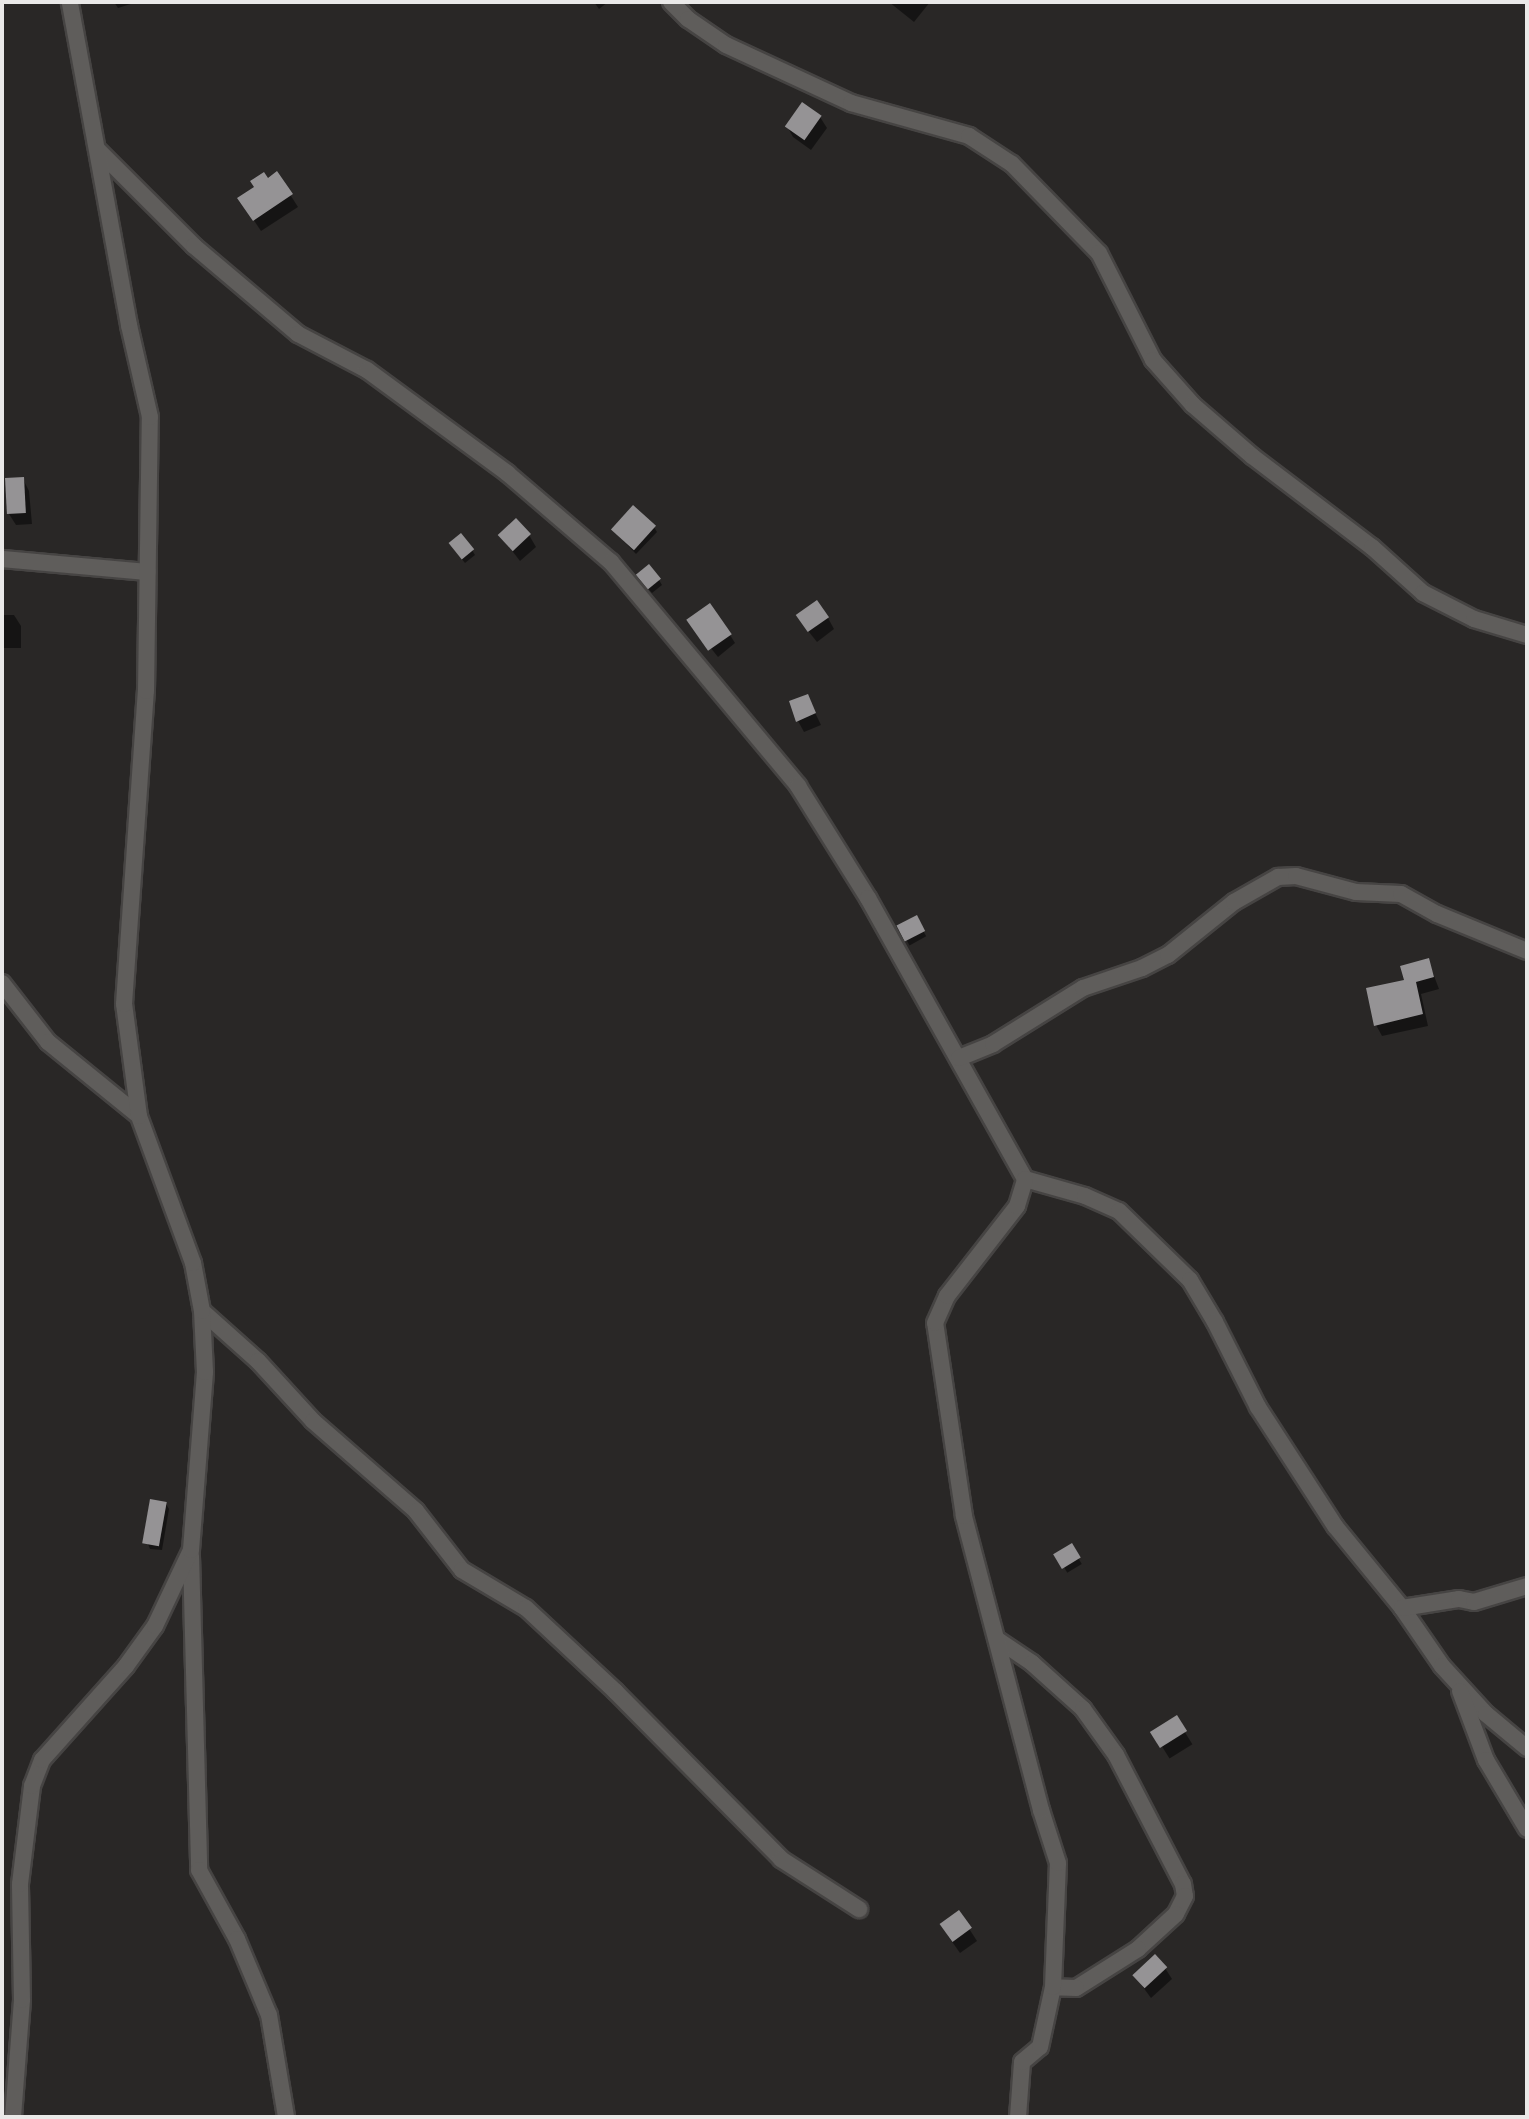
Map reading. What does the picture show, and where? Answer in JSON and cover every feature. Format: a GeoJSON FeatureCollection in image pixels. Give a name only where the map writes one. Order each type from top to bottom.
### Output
{"type":"FeatureCollection","features":[{"type":"Feature","properties":{"kind":"street"},"geometry":{"type":"LineString","coordinates":[[70,2],[129,325],[150,417],[146,691],[124,1004],[139,1116],[193,1263],[202,1311],[205,1372],[191,1550],[199,1870],[237,1939],[269,2015],[286,2117]]}},
{"type":"Feature","properties":{"kind":"street"},"geometry":{"type":"LineString","coordinates":[[671,2],[688,19],[740,52],[851,103],[969,136],[1012,164],[1099,253],[1153,360],[1193,405],[1252,456],[1372,547],[1423,593],[1474,619],[1527,635]]}},
{"type":"Feature","properties":{"kind":"street"},"geometry":{"type":"LineString","coordinates":[[99,151],[194,246],[298,334],[367,370],[482,454],[611,562],[798,786],[868,898],[1025,1179],[1017,1206],[947,1296],[935,1323],[964,1516],[1041,1810],[1058,1863],[1053,1987],[1040,2047],[1022,2062],[1018,2117]]}},
{"type":"Feature","properties":{"kind":"street"},"geometry":{"type":"LineString","coordinates":[[2,559],[147,572]]}},
{"type":"Feature","properties":{"kind":"street"},"geometry":{"type":"LineString","coordinates":[[959,1058],[993,1044],[1083,988],[1142,968],[1168,955],[1234,902],[1278,877],[1296,876],[1356,892],[1401,894],[1437,914],[1527,951]]}},
{"type":"Feature","properties":{"kind":"street"},"geometry":{"type":"LineString","coordinates":[[2,983],[48,1042],[139,1116]]}},
{"type":"Feature","properties":{"kind":"street"},"geometry":{"type":"LineString","coordinates":[[1025,1179],[1085,1196],[1119,1211],[1190,1280],[1258,1407],[1335,1526],[1457,1682],[1486,1714],[1527,1748]]}},
{"type":"Feature","properties":{"kind":"street"},"geometry":{"type":"LineString","coordinates":[[202,1311],[258,1361],[313,1421],[416,1511],[462,1570],[526,1608],[616,1692],[781,1859],[859,1909]]}},
{"type":"Feature","properties":{"kind":"street"},"geometry":{"type":"LineString","coordinates":[[13,2117],[22,2000],[20,1884],[32,1786],[42,1760],[126,1666],[155,1626],[191,1550]]}},
{"type":"Feature","properties":{"kind":"street"},"geometry":{"type":"LineString","coordinates":[[1402,1608],[1459,1599],[1474,1602],[1527,1586]]}},
{"type":"Feature","properties":{"kind":"street"},"geometry":{"type":"LineString","coordinates":[[998,1640],[1032,1663],[1083,1709],[1116,1755],[1183,1884],[1185,1896],[1176,1914],[1138,1949],[1076,1988],[1053,1987]]}},
{"type":"Feature","properties":{"kind":"street"},"geometry":{"type":"LineString","coordinates":[[1457,1682],[1486,1760],[1527,1829]]}},
{"type":"Feature","properties":{"kind":"building"},"geometry":{"type":"Polygon","coordinates":[[[802,102],[822,116],[804,140],[785,127],[802,102]]]}},
{"type":"Feature","properties":{"kind":"building"},"geometry":{"type":"Polygon","coordinates":[[[277,171],[293,194],[253,221],[237,198],[254,187],[250,181],[264,172],[268,178],[277,171]]]}},
{"type":"Feature","properties":{"kind":"building"},"geometry":{"type":"Polygon","coordinates":[[[24,477],[26,513],[7,514],[5,478],[24,477]]]}},
{"type":"Feature","properties":{"kind":"building"},"geometry":{"type":"Polygon","coordinates":[[[633,505],[656,526],[634,550],[611,530],[633,505]]]}},
{"type":"Feature","properties":{"kind":"building"},"geometry":{"type":"Polygon","coordinates":[[[516,518],[531,534],[513,551],[498,535],[516,518]]]}},
{"type":"Feature","properties":{"kind":"building"},"geometry":{"type":"Polygon","coordinates":[[[461,533],[474,549],[462,559],[449,543],[461,533]]]}},
{"type":"Feature","properties":{"kind":"building"},"geometry":{"type":"Polygon","coordinates":[[[649,564],[661,579],[648,589],[636,575],[649,564]]]}},
{"type":"Feature","properties":{"kind":"building"},"geometry":{"type":"Polygon","coordinates":[[[817,600],[829,617],[808,632],[796,615],[817,600]]]}},
{"type":"Feature","properties":{"kind":"building"},"geometry":{"type":"Polygon","coordinates":[[[710,603],[732,634],[708,651],[686,620],[710,603]]]}},
{"type":"Feature","properties":{"kind":"building"},"geometry":{"type":"Polygon","coordinates":[[[808,694],[816,713],[796,722],[789,701],[808,694]]]}},
{"type":"Feature","properties":{"kind":"building"},"geometry":{"type":"Polygon","coordinates":[[[917,915],[925,931],[905,941],[897,925],[917,915]]]}},
{"type":"Feature","properties":{"kind":"building"},"geometry":{"type":"Polygon","coordinates":[[[1429,958],[1434,977],[1416,982],[1423,1014],[1374,1026],[1366,988],[1404,980],[1400,966],[1429,958]]]}},
{"type":"Feature","properties":{"kind":"building"},"geometry":{"type":"Polygon","coordinates":[[[150,1499],[167,1502],[159,1546],[142,1543],[150,1499]]]}},
{"type":"Feature","properties":{"kind":"building"},"geometry":{"type":"Polygon","coordinates":[[[1072,1543],[1081,1558],[1062,1569],[1053,1554],[1072,1543]]]}},
{"type":"Feature","properties":{"kind":"building"},"geometry":{"type":"Polygon","coordinates":[[[1177,1715],[1187,1731],[1160,1748],[1150,1732],[1177,1715]]]}},
{"type":"Feature","properties":{"kind":"building"},"geometry":{"type":"Polygon","coordinates":[[[959,1910],[972,1928],[953,1942],[940,1924],[959,1910]]]}},
{"type":"Feature","properties":{"kind":"building"},"geometry":{"type":"Polygon","coordinates":[[[1155,1954],[1167,1967],[1145,1988],[1132,1975],[1155,1954]]]}}]}
